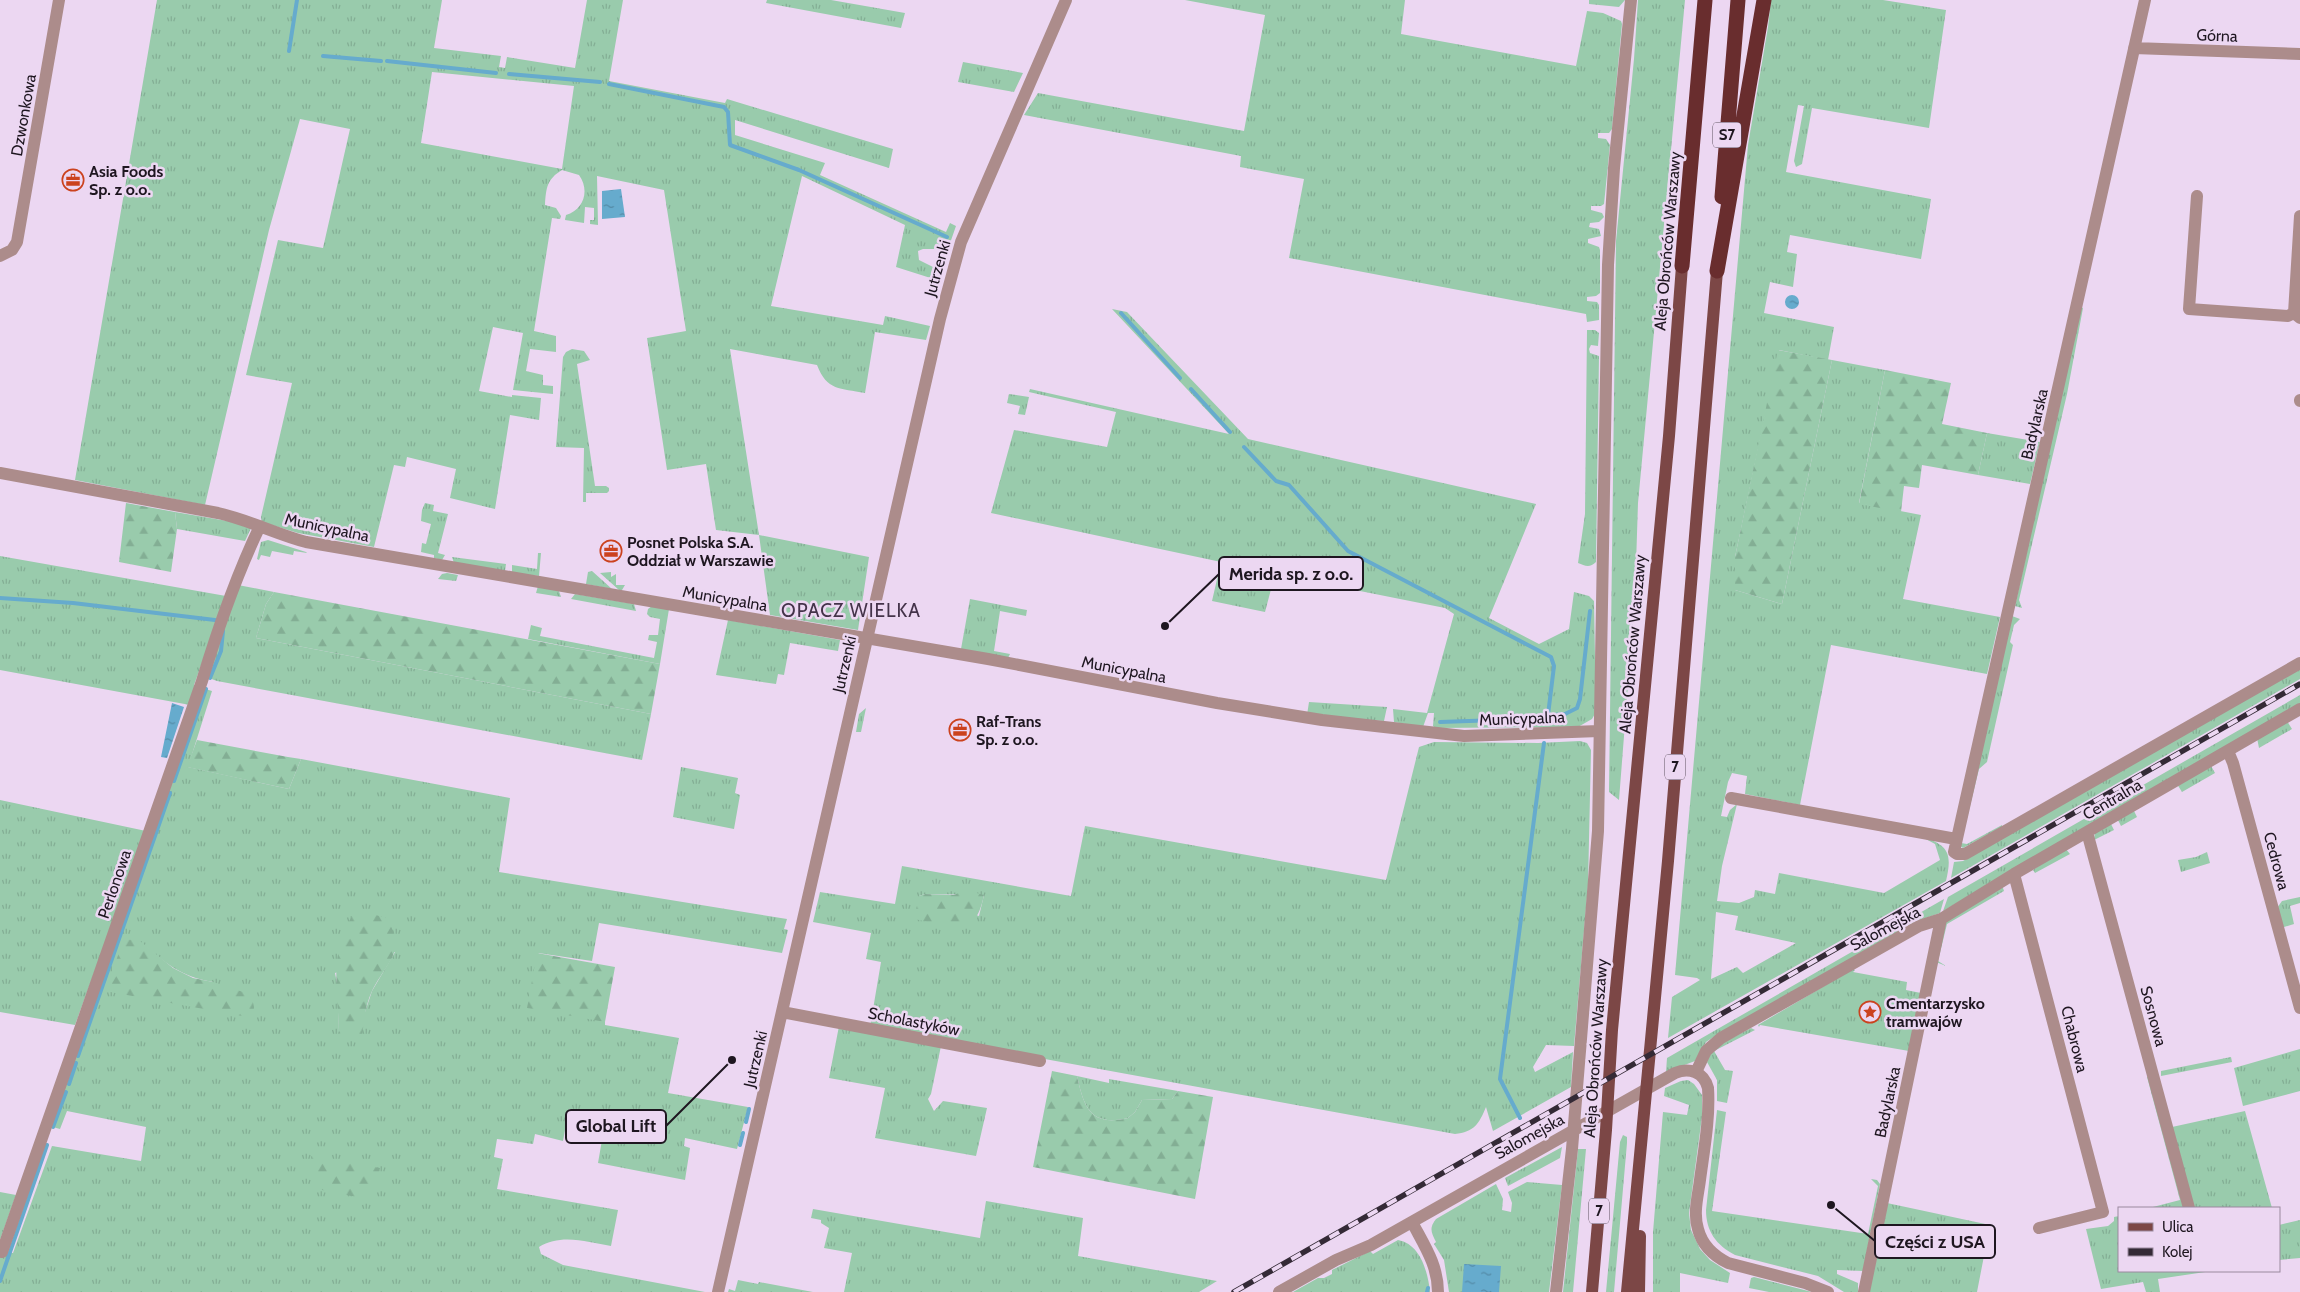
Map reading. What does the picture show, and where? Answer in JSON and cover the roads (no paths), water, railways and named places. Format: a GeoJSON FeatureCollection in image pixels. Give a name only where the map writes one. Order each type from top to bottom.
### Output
{"type":"FeatureCollection","features":[{"type":"Feature","properties":{"kind":"highway","name":"Aleja Obrońców Warszawy"},"geometry":{"type":"LineString","coordinates":[[1682,266],[1705,0]]}},
{"type":"Feature","properties":{"kind":"highway","name":"S7"},"geometry":{"type":"LineString","coordinates":[[1718,271],[1738,0]]}},
{"type":"Feature","properties":{"kind":"highway"},"geometry":{"type":"LineString","coordinates":[[1718,271],[1764,0]]}},
{"type":"Feature","properties":{"kind":"main road","name":"Aleja Obrońców Warszawy"},"geometry":{"type":"LineString","coordinates":[[1592,1292],[1606,1130],[1612,1030],[1669,436],[1682,266]]}},
{"type":"Feature","properties":{"kind":"main road","name":"7"},"geometry":{"type":"LineString","coordinates":[[1627,1292],[1641,1158],[1718,271]]}},
{"type":"Feature","properties":{"kind":"main road"},"geometry":{"type":"LineString","coordinates":[[1640,1292],[1641,1158]]}},
{"type":"Feature","properties":{"kind":"street","name":"Dzwonkowa"},"geometry":{"type":"LineString","coordinates":[[0,256],[12,250],[17,242],[59,0]]}},
{"type":"Feature","properties":{"kind":"street","name":"Jutrzenki"},"geometry":{"type":"LineString","coordinates":[[718,1292],[954,266],[965,234],[1066,0]]}},
{"type":"Feature","properties":{"kind":"street"},"geometry":{"type":"LineString","coordinates":[[1556,1292],[1572,1149],[1596,858],[1610,227],[1630,0]]}},
{"type":"Feature","properties":{"kind":"street","name":"Badylarska"},"geometry":{"type":"LineString","coordinates":[[1957,854],[1954,849],[1956,839],[1984,725],[2145,0]]}},
{"type":"Feature","properties":{"kind":"street","name":"Górna"},"geometry":{"type":"LineString","coordinates":[[2134,48],[2300,54]]}},
{"type":"Feature","properties":{"kind":"street"},"geometry":{"type":"LineString","coordinates":[[2197,196],[2189,309],[2297,315],[2300,216]]}},
{"type":"Feature","properties":{"kind":"street","name":"Municypalna"},"geometry":{"type":"LineString","coordinates":[[0,473],[218,512],[306,542],[867,638],[1322,720],[1464,736],[1600,731]]}},
{"type":"Feature","properties":{"kind":"street","name":"Perlonowa"},"geometry":{"type":"LineString","coordinates":[[0,1251],[2,1252],[49,1119],[202,680],[218,629],[242,565],[260,526]]}},
{"type":"Feature","properties":{"kind":"street","name":"Centralna"},"geometry":{"type":"LineString","coordinates":[[1957,854],[1964,854],[2300,663]]}},
{"type":"Feature","properties":{"kind":"street","name":"Centralna"},"geometry":{"type":"LineString","coordinates":[[1941,919],[2014,874],[2300,710]]}},
{"type":"Feature","properties":{"kind":"street","name":"Cedrowa"},"geometry":{"type":"LineString","coordinates":[[2228,751],[2233,763],[2300,1008]]}},
{"type":"Feature","properties":{"kind":"street"},"geometry":{"type":"LineString","coordinates":[[1731,798],[1956,839]]}},
{"type":"Feature","properties":{"kind":"street","name":"Sosnowa"},"geometry":{"type":"LineString","coordinates":[[2087,832],[2189,1207]]}},
{"type":"Feature","properties":{"kind":"street","name":"Chabrowa"},"geometry":{"type":"LineString","coordinates":[[2014,874],[2103,1212],[2039,1228]]}},
{"type":"Feature","properties":{"kind":"street","name":"Badylarska"},"geometry":{"type":"LineString","coordinates":[[1864,1292],[1941,919]]}},
{"type":"Feature","properties":{"kind":"street","name":"Salomejska"},"geometry":{"type":"LineString","coordinates":[[1279,1292],[1336,1260],[1368,1246],[1412,1222],[1675,1073],[1685,1070],[1696,1072],[1703,1055],[1712,1044],[1721,1038],[1920,926],[1941,919]]}},
{"type":"Feature","properties":{"kind":"street","name":"Scholastyków"},"geometry":{"type":"LineString","coordinates":[[782,1012],[1040,1061]]}},
{"type":"Feature","properties":{"kind":"street"},"geometry":{"type":"LineString","coordinates":[[1696,1072],[1705,1080],[1708,1093],[1696,1211],[1697,1226],[1704,1243],[1717,1257],[1728,1263],[1804,1283],[1828,1292]]}},
{"type":"Feature","properties":{"kind":"street"},"geometry":{"type":"LineString","coordinates":[[1412,1222],[1431,1257],[1436,1273],[1438,1292]]}},
{"type":"Feature","properties":{"kind":"water"},"geometry":{"type":"Polygon","coordinates":[[[621,189],[625,217],[602,219],[602,191],[621,189]]]}},
{"type":"Feature","properties":{"kind":"water"},"geometry":{"type":"Polygon","coordinates":[[[1789,295],[1795,295],[1799,302],[1795,309],[1789,309],[1785,305],[1785,299],[1789,295]]]}},
{"type":"Feature","properties":{"kind":"water"},"geometry":{"type":"Polygon","coordinates":[[[172,703],[184,707],[167,758],[161,757],[172,703]]]}},
{"type":"Feature","properties":{"kind":"water"},"geometry":{"type":"Polygon","coordinates":[[[1464,1264],[1501,1266],[1499,1292],[1462,1292],[1464,1264]]]}},
{"type":"Feature","properties":{"kind":"waterway"},"geometry":{"type":"LineString","coordinates":[[289,51],[297,0]]}},
{"type":"Feature","properties":{"kind":"waterway"},"geometry":{"type":"LineString","coordinates":[[323,56],[381,61]]}},
{"type":"Feature","properties":{"kind":"waterway"},"geometry":{"type":"LineString","coordinates":[[387,61],[496,73]]}},
{"type":"Feature","properties":{"kind":"waterway"},"geometry":{"type":"LineString","coordinates":[[509,74],[600,82]]}},
{"type":"Feature","properties":{"kind":"waterway"},"geometry":{"type":"LineString","coordinates":[[609,84],[724,107],[728,112],[730,145],[799,170],[947,237]]}},
{"type":"Feature","properties":{"kind":"waterway"},"geometry":{"type":"LineString","coordinates":[[1121,313],[1180,378]]}},
{"type":"Feature","properties":{"kind":"waterway"},"geometry":{"type":"LineString","coordinates":[[1191,389],[1230,432]]}},
{"type":"Feature","properties":{"kind":"waterway"},"geometry":{"type":"LineString","coordinates":[[1244,447],[1276,481],[1289,485],[1348,551],[1551,657],[1554,666],[1548,715]]}},
{"type":"Feature","properties":{"kind":"waterway"},"geometry":{"type":"LineString","coordinates":[[0,598],[73,603],[215,620]]}},
{"type":"Feature","properties":{"kind":"waterway"},"geometry":{"type":"LineString","coordinates":[[1440,722],[1498,720],[1565,714],[1577,708],[1580,699],[1590,611]]}},
{"type":"Feature","properties":{"kind":"waterway"},"geometry":{"type":"LineString","coordinates":[[210,678],[221,651],[223,631]]}},
{"type":"Feature","properties":{"kind":"waterway"},"geometry":{"type":"LineString","coordinates":[[174,781],[206,689]]}},
{"type":"Feature","properties":{"kind":"waterway"},"geometry":{"type":"LineString","coordinates":[[1520,1118],[1500,1079],[1544,743]]}},
{"type":"Feature","properties":{"kind":"waterway"},"geometry":{"type":"LineString","coordinates":[[78,1056],[170,793]]}},
{"type":"Feature","properties":{"kind":"waterway"},"geometry":{"type":"LineString","coordinates":[[69,1084],[76,1063]]}},
{"type":"Feature","properties":{"kind":"waterway"},"geometry":{"type":"LineString","coordinates":[[53,1127],[66,1092]]}},
{"type":"Feature","properties":{"kind":"waterway"},"geometry":{"type":"LineString","coordinates":[[746,1122],[749,1109]]}},
{"type":"Feature","properties":{"kind":"waterway"},"geometry":{"type":"LineString","coordinates":[[740,1145],[743,1133]]}},
{"type":"Feature","properties":{"kind":"waterway"},"geometry":{"type":"LineString","coordinates":[[0,1281],[47,1145]]}},
{"type":"Feature","properties":{"kind":"waterway"},"geometry":{"type":"LineString","coordinates":[[1427,1292],[1428,1288]]}},
{"type":"Feature","properties":{"kind":"railway"},"geometry":{"type":"LineString","coordinates":[[1234,1292],[2300,684]]}},
{"type":"Feature","properties":{"kind":"place","name":"Asia Foods Sp. z o.o."},"geometry":{"type":"Point","coordinates":[73,180]}},
{"type":"Feature","properties":{"kind":"place","name":"Posnet Polska S.A. Oddział w Warszawie"},"geometry":{"type":"Point","coordinates":[611,551]}},
{"type":"Feature","properties":{"kind":"place","name":"Merida sp. z o.o."},"geometry":{"type":"Point","coordinates":[1165,626]}},
{"type":"Feature","properties":{"kind":"place","name":"Raf-Trans Sp. z o.o."},"geometry":{"type":"Point","coordinates":[960,730]}},
{"type":"Feature","properties":{"kind":"place","name":"Cmentarzysko tramwajów"},"geometry":{"type":"Point","coordinates":[1870,1012]}},
{"type":"Feature","properties":{"kind":"place","name":"Global Lift"},"geometry":{"type":"Point","coordinates":[732,1060]}},
{"type":"Feature","properties":{"kind":"place","name":"Części z USA"},"geometry":{"type":"Point","coordinates":[1831,1205]}},
{"type":"Feature","properties":{"kind":"district","name":"OPACZ WIELKA"},"geometry":{"type":"Point","coordinates":[851,610]}}]}
